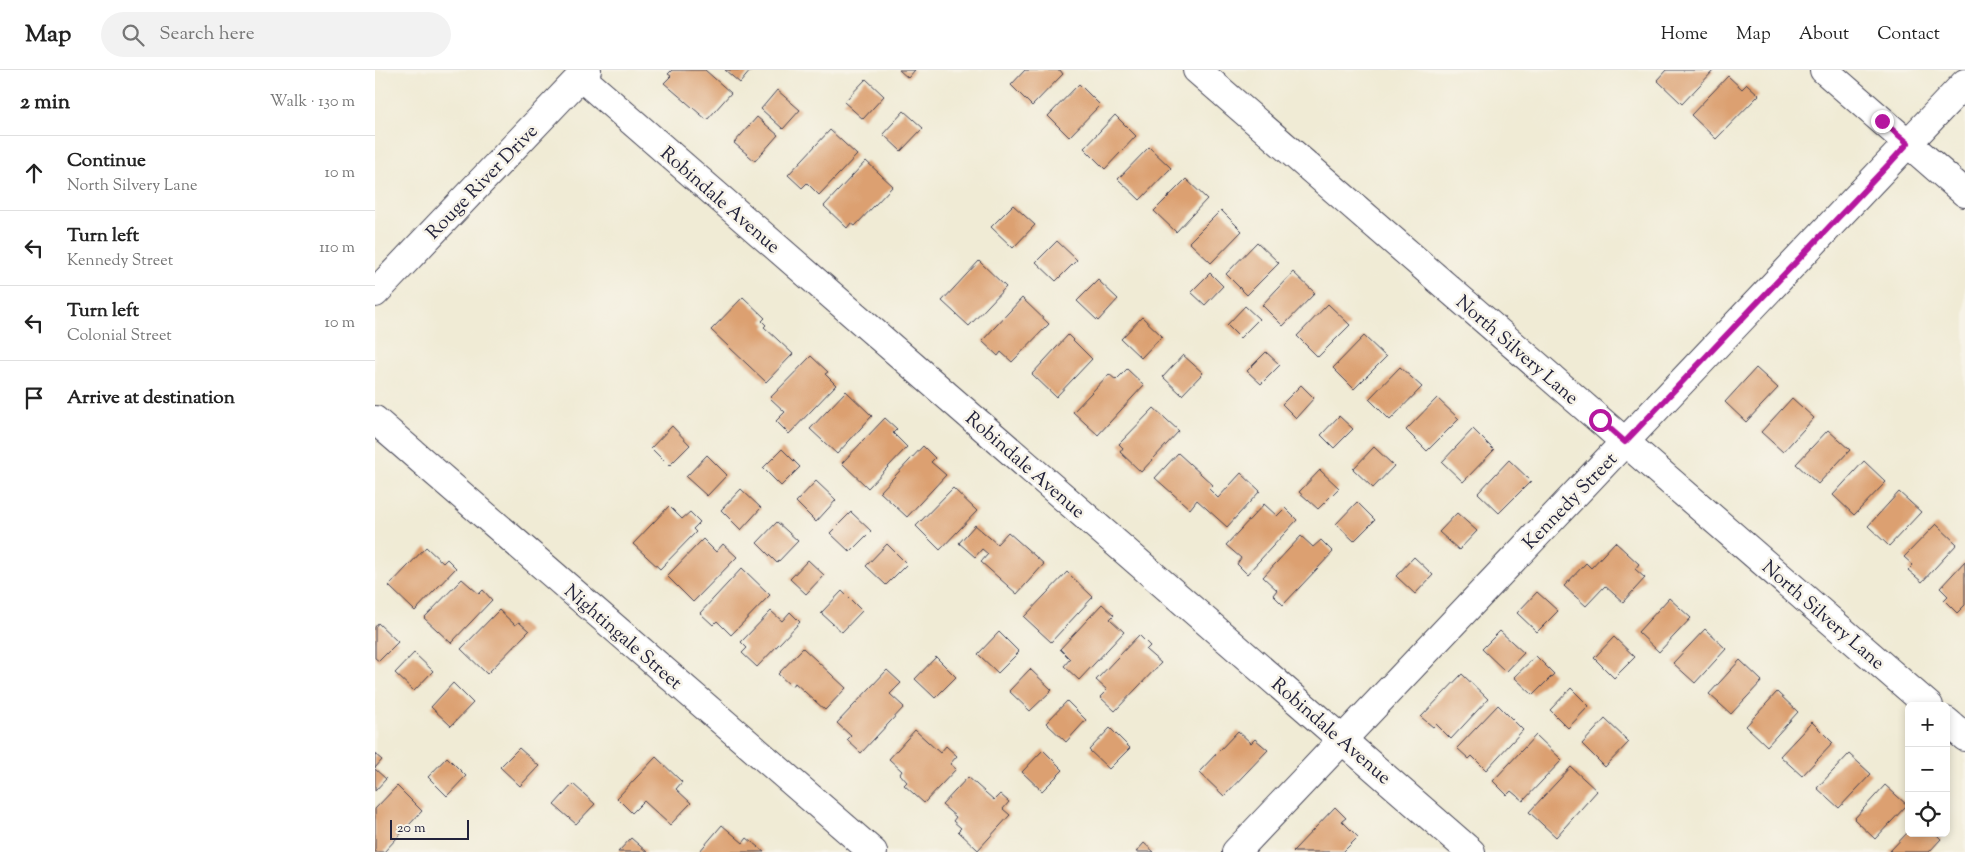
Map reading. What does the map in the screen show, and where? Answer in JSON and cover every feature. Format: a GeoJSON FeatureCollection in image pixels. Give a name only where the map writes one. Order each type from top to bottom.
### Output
{"type":"FeatureCollection","features":[{"type":"Feature","properties":{"kind":"street","name":"North Silvery Lane"},"geometry":{"type":"LineString","coordinates":[[1197,70],[1924,702]]}},
{"type":"Feature","properties":{"kind":"street"},"geometry":{"type":"LineString","coordinates":[[1824,70],[1965,193]]}},
{"type":"Feature","properties":{"kind":"street","name":"Rouge River Drive"},"geometry":{"type":"LineString","coordinates":[[375,293],[584,74]]}},
{"type":"Feature","properties":{"kind":"street","name":"Robindale Avenue"},"geometry":{"type":"LineString","coordinates":[[584,74],[1471,852]]}},
{"type":"Feature","properties":{"kind":"street","name":"Kennedy Street"},"geometry":{"type":"LineString","coordinates":[[1236,852],[1965,83]]}},
{"type":"Feature","properties":{"kind":"street","name":"Nightingale Street"},"geometry":{"type":"LineString","coordinates":[[375,420],[873,852]]}},
{"type":"Feature","properties":{"kind":"street"},"geometry":{"type":"LineString","coordinates":[[1950,724],[1965,737]]}},
{"type":"Feature","properties":{"kind":"building"},"geometry":{"type":"Polygon","coordinates":[[[672,70],[705,70],[731,93],[707,120],[664,83],[671,76],[668,74],[672,70]]]}},
{"type":"Feature","properties":{"kind":"building"},"geometry":{"type":"Polygon","coordinates":[[[725,70],[751,70],[740,83],[725,70]]]}},
{"type":"Feature","properties":{"kind":"building"},"geometry":{"type":"Polygon","coordinates":[[[899,70],[915,70],[908,78],[899,70]]]}},
{"type":"Feature","properties":{"kind":"building"},"geometry":{"type":"Polygon","coordinates":[[[1025,70],[1060,70],[1063,74],[1032,106],[1011,85],[1025,70]]]}},
{"type":"Feature","properties":{"kind":"building"},"geometry":{"type":"Polygon","coordinates":[[[1666,70],[1714,70],[1682,104],[1657,80],[1666,70]]]}},
{"type":"Feature","properties":{"kind":"building"},"geometry":{"type":"Polygon","coordinates":[[[1728,76],[1742,89],[1747,84],[1759,95],[1716,139],[1691,115],[1728,76]]]}},
{"type":"Feature","properties":{"kind":"building"},"geometry":{"type":"Polygon","coordinates":[[[866,79],[884,96],[863,119],[844,102],[866,79]]]}},
{"type":"Feature","properties":{"kind":"building"},"geometry":{"type":"Polygon","coordinates":[[[1079,84],[1100,105],[1069,137],[1048,116],[1079,84]]]}},
{"type":"Feature","properties":{"kind":"building"},"geometry":{"type":"Polygon","coordinates":[[[777,90],[800,110],[783,129],[761,109],[777,90]]]}},
{"type":"Feature","properties":{"kind":"building"},"geometry":{"type":"Polygon","coordinates":[[[904,111],[923,128],[901,151],[883,134],[904,111]]]}},
{"type":"Feature","properties":{"kind":"building"},"geometry":{"type":"Polygon","coordinates":[[[1115,115],[1136,136],[1105,169],[1084,148],[1115,115]]]}},
{"type":"Feature","properties":{"kind":"building"},"geometry":{"type":"Polygon","coordinates":[[[757,117],[778,135],[755,161],[734,143],[757,117]]]}},
{"type":"Feature","properties":{"kind":"building"},"geometry":{"type":"Polygon","coordinates":[[[830,130],[857,155],[819,195],[807,183],[802,188],[788,175],[830,130]]]}},
{"type":"Feature","properties":{"kind":"building"},"geometry":{"type":"Polygon","coordinates":[[[1149,147],[1171,168],[1140,200],[1118,179],[1149,147]]]}},
{"type":"Feature","properties":{"kind":"building"},"geometry":{"type":"Polygon","coordinates":[[[866,161],[893,186],[855,226],[851,223],[847,228],[824,206],[866,161]]]}},
{"type":"Feature","properties":{"kind":"building"},"geometry":{"type":"Polygon","coordinates":[[[1186,179],[1207,199],[1176,232],[1154,211],[1186,179]]]}},
{"type":"Feature","properties":{"kind":"building"},"geometry":{"type":"Polygon","coordinates":[[[1013,205],[1035,225],[1013,248],[991,227],[1013,205]]]}},
{"type":"Feature","properties":{"kind":"building"},"geometry":{"type":"Polygon","coordinates":[[[1221,210],[1242,231],[1211,263],[1189,242],[1221,210]]]}},
{"type":"Feature","properties":{"kind":"building"},"geometry":{"type":"Polygon","coordinates":[[[1057,241],[1077,260],[1056,281],[1036,262],[1057,241]]]}},
{"type":"Feature","properties":{"kind":"building"},"geometry":{"type":"Polygon","coordinates":[[[1257,242],[1279,263],[1247,295],[1226,274],[1257,242]]]}},
{"type":"Feature","properties":{"kind":"building"},"geometry":{"type":"Polygon","coordinates":[[[979,261],[1006,287],[969,326],[942,301],[979,261]]]}},
{"type":"Feature","properties":{"kind":"building"},"geometry":{"type":"Polygon","coordinates":[[[1293,272],[1315,293],[1283,326],[1262,305],[1293,272]]]}},
{"type":"Feature","properties":{"kind":"building"},"geometry":{"type":"Polygon","coordinates":[[[1210,273],[1223,286],[1205,305],[1191,292],[1210,273]]]}},
{"type":"Feature","properties":{"kind":"building"},"geometry":{"type":"Polygon","coordinates":[[[1098,280],[1118,299],[1098,321],[1077,301],[1098,280]]]}},
{"type":"Feature","properties":{"kind":"building"},"geometry":{"type":"Polygon","coordinates":[[[743,297],[765,318],[762,321],[766,325],[764,327],[793,354],[766,382],[711,330],[743,297]]]}},
{"type":"Feature","properties":{"kind":"building"},"geometry":{"type":"Polygon","coordinates":[[[1022,298],[1049,324],[1012,362],[1001,352],[998,356],[982,341],[1022,298]]]}},
{"type":"Feature","properties":{"kind":"building"},"geometry":{"type":"Polygon","coordinates":[[[1328,304],[1350,325],[1318,357],[1297,336],[1328,304]]]}},
{"type":"Feature","properties":{"kind":"building"},"geometry":{"type":"Polygon","coordinates":[[[1245,306],[1259,319],[1240,338],[1227,325],[1245,306]]]}},
{"type":"Feature","properties":{"kind":"building"},"geometry":{"type":"Polygon","coordinates":[[[1142,317],[1162,336],[1141,358],[1121,339],[1142,317]]]}},
{"type":"Feature","properties":{"kind":"building"},"geometry":{"type":"Polygon","coordinates":[[[1068,335],[1092,359],[1056,397],[1032,374],[1068,335]]]}},
{"type":"Feature","properties":{"kind":"building"},"geometry":{"type":"Polygon","coordinates":[[[1364,336],[1386,357],[1354,389],[1333,368],[1364,336]]]}},
{"type":"Feature","properties":{"kind":"building"},"geometry":{"type":"Polygon","coordinates":[[[1266,352],[1280,365],[1261,384],[1247,371],[1266,352]]]}},
{"type":"Feature","properties":{"kind":"building"},"geometry":{"type":"Polygon","coordinates":[[[1183,355],[1203,373],[1182,395],[1163,377],[1183,355]]]}},
{"type":"Feature","properties":{"kind":"building"},"geometry":{"type":"Polygon","coordinates":[[[811,356],[828,372],[825,374],[836,385],[789,434],[776,421],[785,412],[770,398],[811,356]]]}},
{"type":"Feature","properties":{"kind":"building"},"geometry":{"type":"Polygon","coordinates":[[[1400,367],[1422,387],[1390,420],[1369,399],[1400,367]]]}},
{"type":"Feature","properties":{"kind":"building"},"geometry":{"type":"Polygon","coordinates":[[[1756,368],[1778,388],[1746,422],[1725,402],[1756,368]]]}},
{"type":"Feature","properties":{"kind":"building"},"geometry":{"type":"Polygon","coordinates":[[[1127,369],[1144,385],[1098,435],[1073,412],[1109,374],[1116,380],[1127,369]]]}},
{"type":"Feature","properties":{"kind":"building"},"geometry":{"type":"Polygon","coordinates":[[[1301,385],[1314,398],[1296,418],[1282,404],[1301,385]]]}},
{"type":"Feature","properties":{"kind":"building"},"geometry":{"type":"Polygon","coordinates":[[[846,391],[872,416],[837,454],[810,429],[846,391]]]}},
{"type":"Feature","properties":{"kind":"building"},"geometry":{"type":"Polygon","coordinates":[[[1437,398],[1459,419],[1427,451],[1406,430],[1437,398]]]}},
{"type":"Feature","properties":{"kind":"building"},"geometry":{"type":"Polygon","coordinates":[[[1792,398],[1814,418],[1783,452],[1761,432],[1792,398]]]}},
{"type":"Feature","properties":{"kind":"building"},"geometry":{"type":"Polygon","coordinates":[[[1154,408],[1179,431],[1141,472],[1120,452],[1123,448],[1119,444],[1154,408]]]}},
{"type":"Feature","properties":{"kind":"building"},"geometry":{"type":"Polygon","coordinates":[[[1339,416],[1353,429],[1334,448],[1321,435],[1339,416]]]}},
{"type":"Feature","properties":{"kind":"building"},"geometry":{"type":"Polygon","coordinates":[[[885,418],[897,429],[893,433],[907,447],[868,488],[842,463],[885,418]]]}},
{"type":"Feature","properties":{"kind":"building"},"geometry":{"type":"Polygon","coordinates":[[[672,426],[690,445],[669,466],[651,448],[672,426]]]}},
{"type":"Feature","properties":{"kind":"building"},"geometry":{"type":"Polygon","coordinates":[[[1473,429],[1494,450],[1463,482],[1442,462],[1473,429]]]}},
{"type":"Feature","properties":{"kind":"building"},"geometry":{"type":"Polygon","coordinates":[[[1828,430],[1850,450],[1818,484],[1796,464],[1828,430]]]}},
{"type":"Feature","properties":{"kind":"building"},"geometry":{"type":"Polygon","coordinates":[[[923,446],[935,458],[931,462],[946,475],[907,517],[880,492],[923,446]]]}},
{"type":"Feature","properties":{"kind":"building"},"geometry":{"type":"Polygon","coordinates":[[[1374,447],[1394,466],[1373,488],[1353,469],[1374,447]]]}},
{"type":"Feature","properties":{"kind":"building"},"geometry":{"type":"Polygon","coordinates":[[[782,449],[800,467],[781,486],[763,468],[782,449]]]}},
{"type":"Feature","properties":{"kind":"building"},"geometry":{"type":"Polygon","coordinates":[[[1178,453],[1213,485],[1209,489],[1218,498],[1241,473],[1260,491],[1227,527],[1197,500],[1190,509],[1155,478],[1178,453]]]}},
{"type":"Feature","properties":{"kind":"building"},"geometry":{"type":"Polygon","coordinates":[[[707,455],[727,475],[707,496],[686,477],[707,455]]]}},
{"type":"Feature","properties":{"kind":"building"},"geometry":{"type":"Polygon","coordinates":[[[1509,460],[1531,481],[1499,513],[1478,493],[1509,460]]]}},
{"type":"Feature","properties":{"kind":"building"},"geometry":{"type":"Polygon","coordinates":[[[1864,461],[1886,482],[1854,515],[1833,495],[1864,461]]]}},
{"type":"Feature","properties":{"kind":"building"},"geometry":{"type":"Polygon","coordinates":[[[1320,470],[1339,488],[1318,509],[1299,492],[1320,470]]]}},
{"type":"Feature","properties":{"kind":"building"},"geometry":{"type":"Polygon","coordinates":[[[816,481],[836,500],[816,522],[796,502],[816,481]]]}},
{"type":"Feature","properties":{"kind":"building"},"geometry":{"type":"Polygon","coordinates":[[[953,488],[977,511],[940,550],[916,526],[953,488]]]}},
{"type":"Feature","properties":{"kind":"building"},"geometry":{"type":"Polygon","coordinates":[[[741,489],[761,508],[741,530],[721,510],[741,489]]]}},
{"type":"Feature","properties":{"kind":"building"},"geometry":{"type":"Polygon","coordinates":[[[1899,492],[1921,512],[1889,546],[1868,526],[1899,492]]]}},
{"type":"Feature","properties":{"kind":"building"},"geometry":{"type":"Polygon","coordinates":[[[1357,502],[1375,520],[1354,541],[1336,524],[1357,502]]]}},
{"type":"Feature","properties":{"kind":"building"},"geometry":{"type":"Polygon","coordinates":[[[1264,504],[1277,516],[1285,508],[1297,520],[1247,574],[1237,564],[1241,558],[1226,545],[1264,504]]]}},
{"type":"Feature","properties":{"kind":"building"},"geometry":{"type":"Polygon","coordinates":[[[669,506],[682,519],[690,512],[700,522],[693,529],[696,532],[660,569],[633,544],[669,506]]]}},
{"type":"Feature","properties":{"kind":"building"},"geometry":{"type":"Polygon","coordinates":[[[851,512],[871,531],[850,552],[830,533],[851,512]]]}},
{"type":"Feature","properties":{"kind":"building"},"geometry":{"type":"Polygon","coordinates":[[[1457,513],[1477,531],[1459,550],[1439,532],[1457,513]]]}},
{"type":"Feature","properties":{"kind":"building"},"geometry":{"type":"Polygon","coordinates":[[[777,522],[798,541],[777,563],[757,543],[777,522]]]}},
{"type":"Feature","properties":{"kind":"building"},"geometry":{"type":"Polygon","coordinates":[[[1936,524],[1957,544],[1922,582],[1908,570],[1913,565],[1904,557],[1936,524]]]}},
{"type":"Feature","properties":{"kind":"building"},"geometry":{"type":"Polygon","coordinates":[[[975,525],[997,544],[1008,532],[1044,564],[1017,594],[981,562],[988,554],[982,549],[975,557],[959,543],[975,525]]]}},
{"type":"Feature","properties":{"kind":"building"},"geometry":{"type":"Polygon","coordinates":[[[1301,536],[1313,547],[1321,540],[1333,552],[1283,605],[1273,595],[1277,590],[1263,577],[1301,536]]]}},
{"type":"Feature","properties":{"kind":"building"},"geometry":{"type":"Polygon","coordinates":[[[703,539],[716,552],[723,544],[737,557],[693,602],[667,576],[703,539]]]}},
{"type":"Feature","properties":{"kind":"building"},"geometry":{"type":"Polygon","coordinates":[[[1615,542],[1639,564],[1635,569],[1645,578],[1623,602],[1605,586],[1586,606],[1564,586],[1586,563],[1591,568],[1615,542]]]}},
{"type":"Feature","properties":{"kind":"building"},"geometry":{"type":"Polygon","coordinates":[[[887,544],[907,564],[886,585],[866,566],[887,544]]]}},
{"type":"Feature","properties":{"kind":"building"},"geometry":{"type":"Polygon","coordinates":[[[426,547],[443,563],[447,559],[456,568],[415,611],[389,586],[426,547]]]}},
{"type":"Feature","properties":{"kind":"building"},"geometry":{"type":"Polygon","coordinates":[[[1414,557],[1433,575],[1415,594],[1396,576],[1414,557]]]}},
{"type":"Feature","properties":{"kind":"building"},"geometry":{"type":"Polygon","coordinates":[[[808,560],[824,575],[806,594],[790,579],[808,560]]]}},
{"type":"Feature","properties":{"kind":"building"},"geometry":{"type":"Polygon","coordinates":[[[1965,561],[1965,605],[1957,613],[1944,600],[1948,596],[1940,588],[1965,561]]]}},
{"type":"Feature","properties":{"kind":"building"},"geometry":{"type":"Polygon","coordinates":[[[742,568],[770,595],[731,635],[717,621],[713,625],[700,613],[742,568]]]}},
{"type":"Feature","properties":{"kind":"building"},"geometry":{"type":"Polygon","coordinates":[[[1067,572],[1093,597],[1051,642],[1024,617],[1067,572]]]}},
{"type":"Feature","properties":{"kind":"building"},"geometry":{"type":"Polygon","coordinates":[[[462,579],[479,594],[483,590],[492,600],[451,643],[424,618],[462,579]]]}},
{"type":"Feature","properties":{"kind":"building"},"geometry":{"type":"Polygon","coordinates":[[[842,591],[862,611],[842,632],[821,613],[842,591]]]}},
{"type":"Feature","properties":{"kind":"building"},"geometry":{"type":"Polygon","coordinates":[[[1537,592],[1558,611],[1537,632],[1517,613],[1537,592]]]}},
{"type":"Feature","properties":{"kind":"building"},"geometry":{"type":"Polygon","coordinates":[[[1669,598],[1691,618],[1659,652],[1638,632],[1669,598]]]}},
{"type":"Feature","properties":{"kind":"building"},"geometry":{"type":"Polygon","coordinates":[[[1102,604],[1114,615],[1110,619],[1124,632],[1079,680],[1064,666],[1070,659],[1060,649],[1102,604]]]}},
{"type":"Feature","properties":{"kind":"building"},"geometry":{"type":"Polygon","coordinates":[[[499,610],[515,625],[519,622],[529,631],[487,674],[461,649],[499,610]]]}},
{"type":"Feature","properties":{"kind":"building"},"geometry":{"type":"Polygon","coordinates":[[[771,611],[782,621],[790,612],[800,622],[757,667],[742,653],[747,648],[741,642],[771,611]]]}},
{"type":"Feature","properties":{"kind":"building"},"geometry":{"type":"Polygon","coordinates":[[[378,623],[398,642],[379,661],[375,658],[375,627],[378,623]]]}},
{"type":"Feature","properties":{"kind":"building"},"geometry":{"type":"Polygon","coordinates":[[[1705,629],[1726,649],[1695,683],[1673,663],[1705,629]]]}},
{"type":"Feature","properties":{"kind":"building"},"geometry":{"type":"Polygon","coordinates":[[[1500,631],[1524,653],[1506,672],[1482,649],[1500,631]]]}},
{"type":"Feature","properties":{"kind":"building"},"geometry":{"type":"Polygon","coordinates":[[[999,632],[1019,652],[998,673],[978,654],[999,632]]]}},
{"type":"Feature","properties":{"kind":"building"},"geometry":{"type":"Polygon","coordinates":[[[1139,635],[1150,646],[1146,650],[1161,663],[1115,711],[1100,697],[1107,690],[1096,680],[1139,635]]]}},
{"type":"Feature","properties":{"kind":"building"},"geometry":{"type":"Polygon","coordinates":[[[1614,637],[1635,657],[1614,678],[1594,658],[1614,637]]]}},
{"type":"Feature","properties":{"kind":"building"},"geometry":{"type":"Polygon","coordinates":[[[803,648],[846,688],[825,710],[795,683],[791,686],[778,674],[803,648]]]}},
{"type":"Feature","properties":{"kind":"building"},"geometry":{"type":"Polygon","coordinates":[[[414,653],[433,671],[414,691],[395,673],[414,653]]]}},
{"type":"Feature","properties":{"kind":"building"},"geometry":{"type":"Polygon","coordinates":[[[1536,656],[1554,674],[1533,695],[1514,677],[1536,656]]]}},
{"type":"Feature","properties":{"kind":"building"},"geometry":{"type":"Polygon","coordinates":[[[936,657],[956,677],[935,698],[915,679],[936,657]]]}},
{"type":"Feature","properties":{"kind":"building"},"geometry":{"type":"Polygon","coordinates":[[[1740,660],[1762,681],[1731,714],[1709,694],[1740,660]]]}},
{"type":"Feature","properties":{"kind":"building"},"geometry":{"type":"Polygon","coordinates":[[[1030,669],[1052,690],[1030,711],[1009,691],[1030,669]]]}},
{"type":"Feature","properties":{"kind":"building"},"geometry":{"type":"Polygon","coordinates":[[[887,670],[901,683],[890,694],[904,707],[861,753],[847,740],[851,736],[837,723],[887,670]]]}},
{"type":"Feature","properties":{"kind":"building"},"geometry":{"type":"Polygon","coordinates":[[[1462,674],[1488,699],[1451,739],[1436,724],[1433,727],[1421,717],[1462,674]]]}},
{"type":"Feature","properties":{"kind":"building"},"geometry":{"type":"Polygon","coordinates":[[[453,683],[473,703],[451,726],[431,707],[453,683]]]}},
{"type":"Feature","properties":{"kind":"building"},"geometry":{"type":"Polygon","coordinates":[[[1571,688],[1589,706],[1568,728],[1550,710],[1571,688]]]}},
{"type":"Feature","properties":{"kind":"building"},"geometry":{"type":"Polygon","coordinates":[[[1777,692],[1798,712],[1767,746],[1746,726],[1777,692]]]}},
{"type":"Feature","properties":{"kind":"building"},"geometry":{"type":"Polygon","coordinates":[[[1067,701],[1086,720],[1066,742],[1046,723],[1067,701]]]}},
{"type":"Feature","properties":{"kind":"building"},"geometry":{"type":"Polygon","coordinates":[[[1498,705],[1523,730],[1486,770],[1472,756],[1469,759],[1457,748],[1498,705]]]}},
{"type":"Feature","properties":{"kind":"building"},"geometry":{"type":"Polygon","coordinates":[[[1605,719],[1629,742],[1605,767],[1582,744],[1605,719]]]}},
{"type":"Feature","properties":{"kind":"building"},"geometry":{"type":"Polygon","coordinates":[[[1812,722],[1833,743],[1802,776],[1780,756],[1812,722]]]}},
{"type":"Feature","properties":{"kind":"building"},"geometry":{"type":"Polygon","coordinates":[[[1110,728],[1130,748],[1109,769],[1089,750],[1110,728]]]}},
{"type":"Feature","properties":{"kind":"building"},"geometry":{"type":"Polygon","coordinates":[[[915,730],[940,753],[946,746],[957,756],[950,764],[956,769],[924,803],[904,785],[907,782],[900,774],[902,771],[889,759],[915,730]]]}},
{"type":"Feature","properties":{"kind":"building"},"geometry":{"type":"Polygon","coordinates":[[[1238,731],[1251,743],[1255,739],[1268,750],[1224,796],[1199,772],[1238,731]]]}},
{"type":"Feature","properties":{"kind":"building"},"geometry":{"type":"Polygon","coordinates":[[[1536,735],[1562,760],[1523,801],[1511,791],[1507,795],[1493,781],[1536,735]]]}},
{"type":"Feature","properties":{"kind":"building"},"geometry":{"type":"Polygon","coordinates":[[[519,748],[539,766],[520,786],[500,767],[519,748]]]}},
{"type":"Feature","properties":{"kind":"building"},"geometry":{"type":"Polygon","coordinates":[[[1043,750],[1063,770],[1042,791],[1022,772],[1043,750]]]}},
{"type":"Feature","properties":{"kind":"building"},"geometry":{"type":"Polygon","coordinates":[[[375,754],[382,760],[375,768],[375,754]]]}},
{"type":"Feature","properties":{"kind":"building"},"geometry":{"type":"Polygon","coordinates":[[[1849,754],[1871,774],[1839,808],[1817,788],[1849,754]]]}},
{"type":"Feature","properties":{"kind":"building"},"geometry":{"type":"Polygon","coordinates":[[[447,757],[466,776],[447,796],[428,777],[447,757]]]}},
{"type":"Feature","properties":{"kind":"building"},"geometry":{"type":"Polygon","coordinates":[[[656,757],[682,782],[676,789],[691,803],[670,825],[644,801],[632,813],[617,798],[656,757]]]}},
{"type":"Feature","properties":{"kind":"building"},"geometry":{"type":"Polygon","coordinates":[[[1571,767],[1597,791],[1556,837],[1529,812],[1571,767]]]}},
{"type":"Feature","properties":{"kind":"building"},"geometry":{"type":"Polygon","coordinates":[[[375,769],[386,779],[375,791],[375,769]]]}},
{"type":"Feature","properties":{"kind":"building"},"geometry":{"type":"Polygon","coordinates":[[[968,777],[994,800],[1000,794],[1009,802],[1003,809],[1010,815],[978,850],[958,831],[961,828],[953,821],[956,817],[942,805],[968,777]]]}},
{"type":"Feature","properties":{"kind":"building"},"geometry":{"type":"Polygon","coordinates":[[[573,784],[595,804],[576,824],[554,805],[573,784]]]}},
{"type":"Feature","properties":{"kind":"building"},"geometry":{"type":"Polygon","coordinates":[[[1885,785],[1905,803],[1905,807],[1875,839],[1854,819],[1885,785]]]}},
{"type":"Feature","properties":{"kind":"building"},"geometry":{"type":"Polygon","coordinates":[[[397,786],[422,811],[384,852],[375,852],[375,809],[397,786]]]}},
{"type":"Feature","properties":{"kind":"building"},"geometry":{"type":"Polygon","coordinates":[[[1335,807],[1346,818],[1342,821],[1358,837],[1343,852],[1294,852],[1293,851],[1335,807]]]}},
{"type":"Feature","properties":{"kind":"building"},"geometry":{"type":"Polygon","coordinates":[[[722,825],[743,843],[747,838],[764,852],[699,852],[722,825]]]}},
{"type":"Feature","properties":{"kind":"building"},"geometry":{"type":"Polygon","coordinates":[[[1905,835],[1905,837],[1939,837],[1941,839],[1929,852],[1889,852],[1905,835]]]}},
{"type":"Feature","properties":{"kind":"building"},"geometry":{"type":"Polygon","coordinates":[[[631,838],[647,852],[618,852],[631,838]]]}},
{"type":"Feature","properties":{"kind":"building"},"geometry":{"type":"Polygon","coordinates":[[[1144,843],[1154,852],[1136,852],[1144,843]]]}},
{"type":"Feature","properties":{"kind":"route"},"geometry":{"type":"LineString","coordinates":[[1600,420],[1625,442],[1889,164],[1908,143],[1882,121]]}}]}
